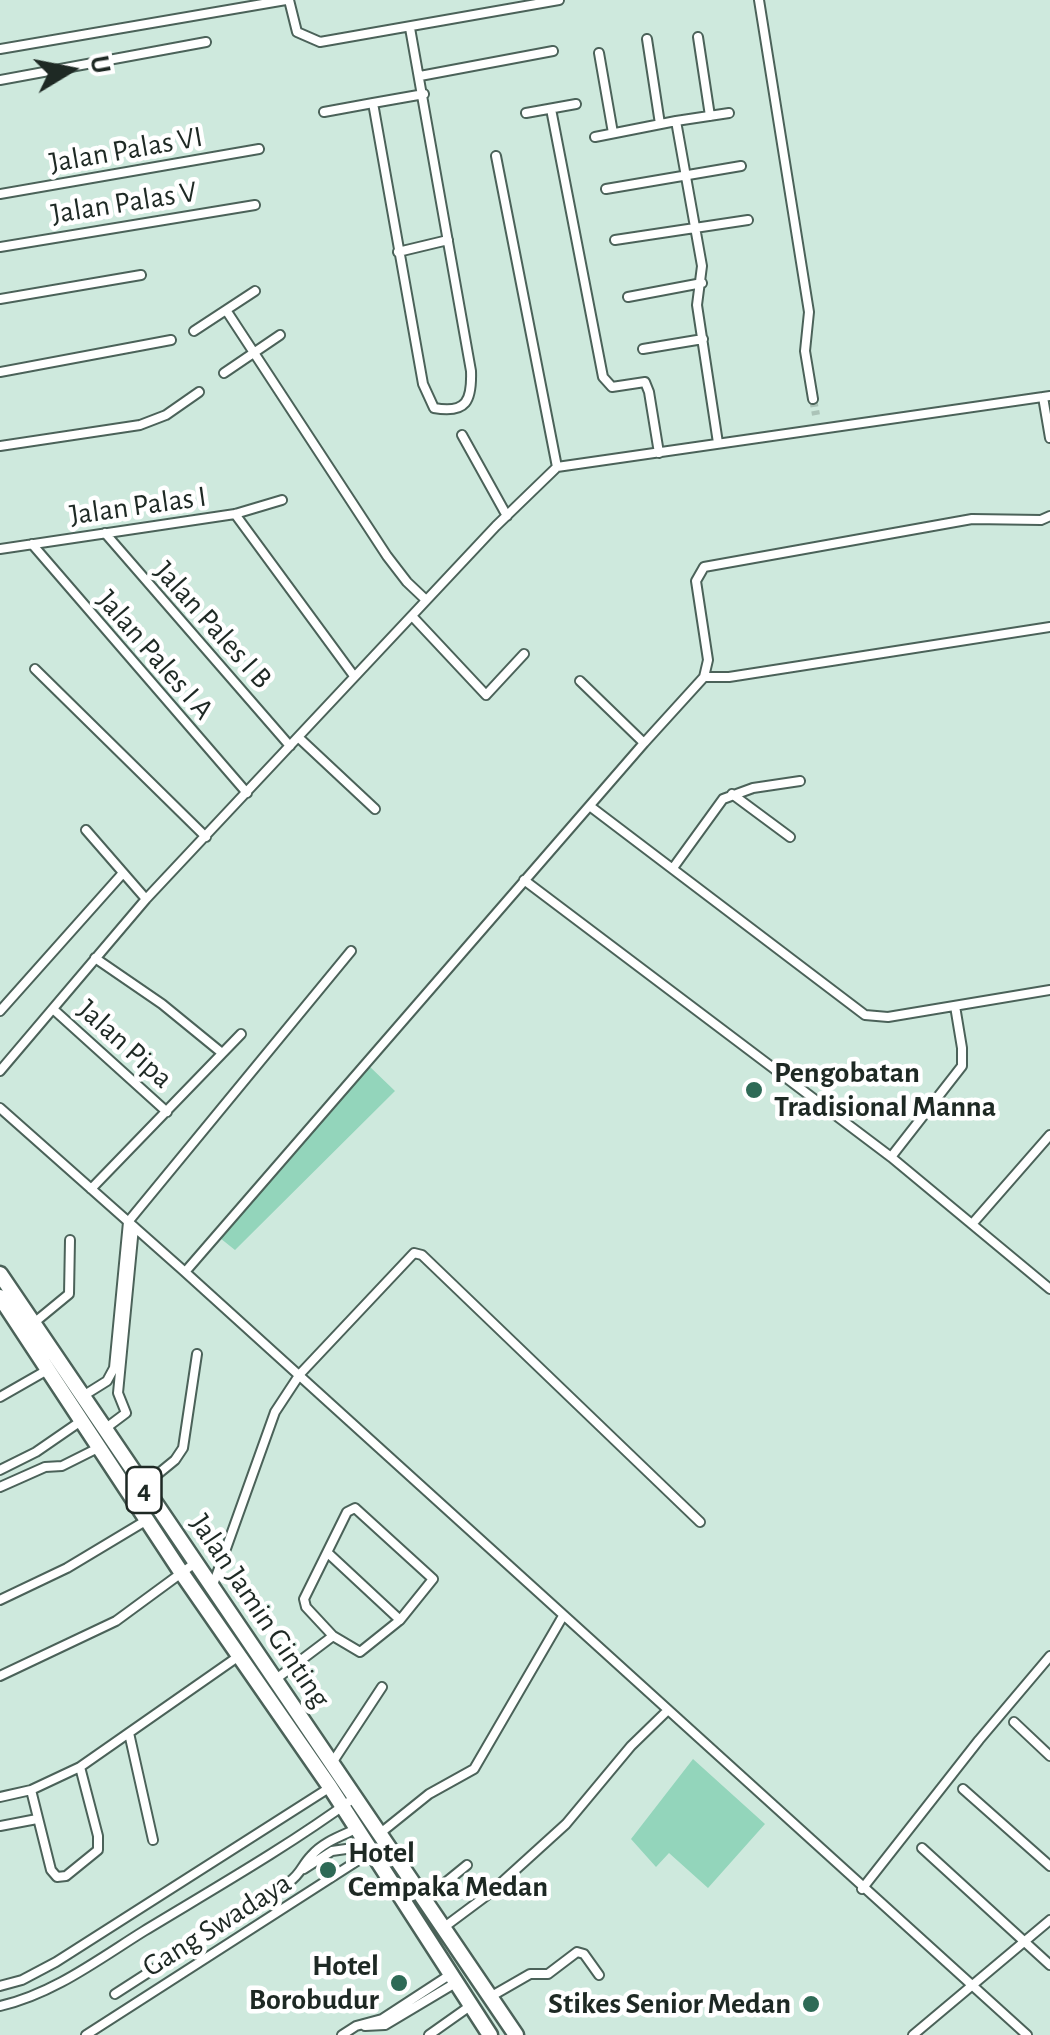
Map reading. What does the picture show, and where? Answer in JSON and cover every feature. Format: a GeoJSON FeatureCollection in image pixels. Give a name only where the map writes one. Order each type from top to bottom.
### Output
{"type":"FeatureCollection","features":[{"type":"Feature","properties":{"kind":"highway","name":"Jalan Jamin Ginting"},"geometry":{"type":"LineString","coordinates":[[0,1274],[276,1679],[331,1764],[336,1783]]}},
{"type":"Feature","properties":{"kind":"highway","name":"Jalan Jamin Ginting"},"geometry":{"type":"LineString","coordinates":[[0,1297],[180,1572],[336,1783],[490,2035]]}},
{"type":"Feature","properties":{"kind":"highway","name":"Jalan Jamin Ginting"},"geometry":{"type":"LineString","coordinates":[[348,1802],[356,1830],[424,1900],[516,2035]]}},
{"type":"Feature","properties":{"kind":"street"},"geometry":{"type":"LineString","coordinates":[[0,49],[287,0],[297,32],[320,42],[558,0]]}},
{"type":"Feature","properties":{"kind":"street"},"geometry":{"type":"LineString","coordinates":[[748,0],[760,3],[809,312],[805,351],[814,399]]}},
{"type":"Feature","properties":{"kind":"street"},"geometry":{"type":"LineString","coordinates":[[373,103],[398,252],[430,403],[440,410],[453,409],[472,395],[471,371],[410,28]]}},
{"type":"Feature","properties":{"kind":"street"},"geometry":{"type":"LineString","coordinates":[[698,37],[710,116]]}},
{"type":"Feature","properties":{"kind":"street"},"geometry":{"type":"LineString","coordinates":[[647,39],[660,124]]}},
{"type":"Feature","properties":{"kind":"street"},"geometry":{"type":"LineString","coordinates":[[0,80],[206,42]]}},
{"type":"Feature","properties":{"kind":"street"},"geometry":{"type":"LineString","coordinates":[[420,76],[553,51]]}},
{"type":"Feature","properties":{"kind":"street"},"geometry":{"type":"LineString","coordinates":[[599,53],[613,133]]}},
{"type":"Feature","properties":{"kind":"street"},"geometry":{"type":"LineString","coordinates":[[324,112],[424,94]]}},
{"type":"Feature","properties":{"kind":"street"},"geometry":{"type":"LineString","coordinates":[[526,113],[576,104]]}},
{"type":"Feature","properties":{"kind":"street"},"geometry":{"type":"LineString","coordinates":[[551,109],[603,377],[612,387],[645,382],[659,452]]}},
{"type":"Feature","properties":{"kind":"street"},"geometry":{"type":"LineString","coordinates":[[595,137],[729,112]]}},
{"type":"Feature","properties":{"kind":"street"},"geometry":{"type":"LineString","coordinates":[[676,120],[696,228],[702,284],[697,298],[718,443]]}},
{"type":"Feature","properties":{"kind":"street","name":"Jalan Palas VI"},"geometry":{"type":"LineString","coordinates":[[0,194],[259,150]]}},
{"type":"Feature","properties":{"kind":"street"},"geometry":{"type":"LineString","coordinates":[[496,156],[557,466]]}},
{"type":"Feature","properties":{"kind":"street"},"geometry":{"type":"LineString","coordinates":[[606,189],[741,166]]}},
{"type":"Feature","properties":{"kind":"street","name":"Jalan Palas V"},"geometry":{"type":"LineString","coordinates":[[0,247],[255,204]]}},
{"type":"Feature","properties":{"kind":"street"},"geometry":{"type":"LineString","coordinates":[[614,240],[748,220]]}},
{"type":"Feature","properties":{"kind":"street"},"geometry":{"type":"LineString","coordinates":[[398,252],[448,240]]}},
{"type":"Feature","properties":{"kind":"street"},"geometry":{"type":"LineString","coordinates":[[0,300],[141,275]]}},
{"type":"Feature","properties":{"kind":"street"},"geometry":{"type":"LineString","coordinates":[[628,296],[702,284]]}},
{"type":"Feature","properties":{"kind":"street"},"geometry":{"type":"LineString","coordinates":[[194,331],[255,290]]}},
{"type":"Feature","properties":{"kind":"street"},"geometry":{"type":"LineString","coordinates":[[226,310],[387,556],[426,600]]}},
{"type":"Feature","properties":{"kind":"street"},"geometry":{"type":"LineString","coordinates":[[224,372],[280,336]]}},
{"type":"Feature","properties":{"kind":"street"},"geometry":{"type":"LineString","coordinates":[[0,372],[172,340]]}},
{"type":"Feature","properties":{"kind":"street"},"geometry":{"type":"LineString","coordinates":[[642,349],[702,340]]}},
{"type":"Feature","properties":{"kind":"street"},"geometry":{"type":"LineString","coordinates":[[0,446],[140,424],[166,415],[198,392]]}},
{"type":"Feature","properties":{"kind":"street"},"geometry":{"type":"LineString","coordinates":[[0,1072],[146,899],[557,466],[1046,396],[1050,438]]}},
{"type":"Feature","properties":{"kind":"street"},"geometry":{"type":"LineString","coordinates":[[817,416],[818,428]]}},
{"type":"Feature","properties":{"kind":"street"},"geometry":{"type":"LineString","coordinates":[[462,436],[507,516]]}},
{"type":"Feature","properties":{"kind":"street","name":"Jalan Palas I"},"geometry":{"type":"LineString","coordinates":[[0,549],[235,514],[282,500]]}},
{"type":"Feature","properties":{"kind":"street"},"geometry":{"type":"LineString","coordinates":[[235,514],[354,676]]}},
{"type":"Feature","properties":{"kind":"street"},"geometry":{"type":"LineString","coordinates":[[185,1272],[704,678],[708,660],[696,581],[704,567],[972,519],[1041,520],[1050,516]]}},
{"type":"Feature","properties":{"kind":"street","name":"Jalan Pales I B"},"geometry":{"type":"LineString","coordinates":[[105,533],[290,746]]}},
{"type":"Feature","properties":{"kind":"street","name":"Jalan Pales I A"},"geometry":{"type":"LineString","coordinates":[[32,544],[247,793]]}},
{"type":"Feature","properties":{"kind":"street"},"geometry":{"type":"LineString","coordinates":[[412,616],[486,696],[524,654]]}},
{"type":"Feature","properties":{"kind":"street"},"geometry":{"type":"LineString","coordinates":[[704,678],[729,678],[1050,626]]}},
{"type":"Feature","properties":{"kind":"street"},"geometry":{"type":"LineString","coordinates":[[34,669],[206,837]]}},
{"type":"Feature","properties":{"kind":"street"},"geometry":{"type":"LineString","coordinates":[[580,681],[644,743]]}},
{"type":"Feature","properties":{"kind":"street"},"geometry":{"type":"LineString","coordinates":[[298,736],[375,809]]}},
{"type":"Feature","properties":{"kind":"street"},"geometry":{"type":"LineString","coordinates":[[673,868],[723,798],[800,781]]}},
{"type":"Feature","properties":{"kind":"street"},"geometry":{"type":"LineString","coordinates":[[732,794],[790,837]]}},
{"type":"Feature","properties":{"kind":"street"},"geometry":{"type":"LineString","coordinates":[[590,806],[865,1015],[888,1017],[1050,990]]}},
{"type":"Feature","properties":{"kind":"street"},"geometry":{"type":"LineString","coordinates":[[86,830],[146,899]]}},
{"type":"Feature","properties":{"kind":"street"},"geometry":{"type":"LineString","coordinates":[[0,1011],[123,873]]}},
{"type":"Feature","properties":{"kind":"street"},"geometry":{"type":"LineString","coordinates":[[524,880],[891,1157],[1050,1288]]}},
{"type":"Feature","properties":{"kind":"street"},"geometry":{"type":"LineString","coordinates":[[83,1396],[107,1380],[114,1368],[131,1224],[351,951]]}},
{"type":"Feature","properties":{"kind":"street"},"geometry":{"type":"LineString","coordinates":[[95,958],[162,1004],[222,1053]]}},
{"type":"Feature","properties":{"kind":"street"},"geometry":{"type":"LineString","coordinates":[[891,1157],[962,1066],[955,1006]]}},
{"type":"Feature","properties":{"kind":"street","name":"Jalan Pipa"},"geometry":{"type":"LineString","coordinates":[[53,1009],[167,1112]]}},
{"type":"Feature","properties":{"kind":"street"},"geometry":{"type":"LineString","coordinates":[[91,1189],[241,1034]]}},
{"type":"Feature","properties":{"kind":"street"},"geometry":{"type":"LineString","coordinates":[[0,1108],[300,1374],[1027,2035]]}},
{"type":"Feature","properties":{"kind":"street"},"geometry":{"type":"LineString","coordinates":[[973,1222],[1050,1135]]}},
{"type":"Feature","properties":{"kind":"street"},"geometry":{"type":"LineString","coordinates":[[104,1429],[126,1412],[118,1393],[131,1224]]}},
{"type":"Feature","properties":{"kind":"street"},"geometry":{"type":"LineString","coordinates":[[35,1322],[69,1294],[70,1240]]}},
{"type":"Feature","properties":{"kind":"street"},"geometry":{"type":"LineString","coordinates":[[212,1588],[274,1412],[300,1374],[411,1254],[420,1253],[700,1522]]}},
{"type":"Feature","properties":{"kind":"street"},"geometry":{"type":"LineString","coordinates":[[142,1487],[176,1460],[183,1448],[197,1354]]}},
{"type":"Feature","properties":{"kind":"street"},"geometry":{"type":"LineString","coordinates":[[0,1397],[49,1368]]}},
{"type":"Feature","properties":{"kind":"street"},"geometry":{"type":"LineString","coordinates":[[0,1470],[36,1452],[81,1421]]}},
{"type":"Feature","properties":{"kind":"street"},"geometry":{"type":"LineString","coordinates":[[1,1484],[45,1467],[62,1466],[98,1448]]}},
{"type":"Feature","properties":{"kind":"street"},"geometry":{"type":"LineString","coordinates":[[36,1452],[45,1467]]}},
{"type":"Feature","properties":{"kind":"street"},"geometry":{"type":"LineString","coordinates":[[355,1508],[431,1574],[431,1584],[400,1620],[359,1652],[333,1636],[304,1601],[329,1554],[347,1512],[355,1508]]}},
{"type":"Feature","properties":{"kind":"street"},"geometry":{"type":"LineString","coordinates":[[0,1600],[48,1579],[147,1520]]}},
{"type":"Feature","properties":{"kind":"street"},"geometry":{"type":"LineString","coordinates":[[329,1554],[400,1620]]}},
{"type":"Feature","properties":{"kind":"street"},"geometry":{"type":"LineString","coordinates":[[0,1676],[116,1621],[194,1562]]}},
{"type":"Feature","properties":{"kind":"street","name":"Gang Swadaya"},"geometry":{"type":"LineString","coordinates":[[86,2035],[372,1844],[429,1794],[474,1770],[563,1616]]}},
{"type":"Feature","properties":{"kind":"street"},"geometry":{"type":"LineString","coordinates":[[276,1679],[333,1636]]}},
{"type":"Feature","properties":{"kind":"street"},"geometry":{"type":"LineString","coordinates":[[0,1797],[31,1790],[80,1766],[239,1656]]}},
{"type":"Feature","properties":{"kind":"street"},"geometry":{"type":"LineString","coordinates":[[862,1889],[1050,1656]]}},
{"type":"Feature","properties":{"kind":"street"},"geometry":{"type":"LineString","coordinates":[[331,1764],[382,1687]]}},
{"type":"Feature","properties":{"kind":"street"},"geometry":{"type":"LineString","coordinates":[[443,1928],[490,1893],[566,1824],[631,1746],[668,1710]]}},
{"type":"Feature","properties":{"kind":"street"},"geometry":{"type":"LineString","coordinates":[[1014,1722],[1050,1756]]}},
{"type":"Feature","properties":{"kind":"street"},"geometry":{"type":"LineString","coordinates":[[129,1734],[153,1840]]}},
{"type":"Feature","properties":{"kind":"street"},"geometry":{"type":"LineString","coordinates":[[31,1790],[51,1870],[57,1876],[66,1876],[97,1853],[98,1836],[80,1766]]}},
{"type":"Feature","properties":{"kind":"street"},"geometry":{"type":"LineString","coordinates":[[0,1986],[22,1980],[56,1962],[336,1783]]}},
{"type":"Feature","properties":{"kind":"street"},"geometry":{"type":"LineString","coordinates":[[963,1789],[1050,1866]]}},
{"type":"Feature","properties":{"kind":"street"},"geometry":{"type":"LineString","coordinates":[[0,2006],[65,1980],[272,1854],[348,1802]]}},
{"type":"Feature","properties":{"kind":"street"},"geometry":{"type":"LineString","coordinates":[[287,1814],[302,1834]]}},
{"type":"Feature","properties":{"kind":"street"},"geometry":{"type":"LineString","coordinates":[[0,1826],[38,1819]]}},
{"type":"Feature","properties":{"kind":"street"},"geometry":{"type":"LineString","coordinates":[[304,1868],[322,1846],[356,1830]]}},
{"type":"Feature","properties":{"kind":"street"},"geometry":{"type":"LineString","coordinates":[[258,1834],[272,1854]]}},
{"type":"Feature","properties":{"kind":"street"},"geometry":{"type":"LineString","coordinates":[[115,1994],[280,1889],[326,1853],[372,1844]]}},
{"type":"Feature","properties":{"kind":"street"},"geometry":{"type":"LineString","coordinates":[[922,1848],[1050,1965]]}},
{"type":"Feature","properties":{"kind":"street"},"geometry":{"type":"LineString","coordinates":[[424,1900],[467,1865]]}},
{"type":"Feature","properties":{"kind":"street"},"geometry":{"type":"LineString","coordinates":[[912,2035],[1050,1920]]}},
{"type":"Feature","properties":{"kind":"street"},"geometry":{"type":"LineString","coordinates":[[490,1996],[530,1974],[548,1974],[577,1952],[584,1954],[600,1975]]}},
{"type":"Feature","properties":{"kind":"street"},"geometry":{"type":"LineString","coordinates":[[342,2035],[356,2026],[385,2025],[455,1978]]}},
{"type":"Feature","properties":{"kind":"street"},"geometry":{"type":"LineString","coordinates":[[429,2035],[471,2005]]}},
{"type":"Feature","properties":{"kind":"green space"},"geometry":{"type":"Polygon","coordinates":[[[367,1064],[395,1091],[235,1250],[220,1238],[367,1064]]]}},
{"type":"Feature","properties":{"kind":"green space"},"geometry":{"type":"Polygon","coordinates":[[[693,1759],[765,1824],[708,1888],[669,1853],[656,1867],[631,1839],[693,1759]]]}},
{"type":"Feature","properties":{"kind":"tunnel"},"geometry":{"type":"LineString","coordinates":[[813,399],[816,415]]}},
{"type":"Feature","properties":{"kind":"place","name":"Pengobatan Tradisional Manna"},"geometry":{"type":"Point","coordinates":[754,1090]}},
{"type":"Feature","properties":{"kind":"place","name":"Hotel Cempaka Medan"},"geometry":{"type":"Point","coordinates":[328,1870]}},
{"type":"Feature","properties":{"kind":"place","name":"Hotel Borobudur"},"geometry":{"type":"Point","coordinates":[399,1983]}},
{"type":"Feature","properties":{"kind":"place","name":"Stikes Senior Medan"},"geometry":{"type":"Point","coordinates":[811,2004]}}]}
